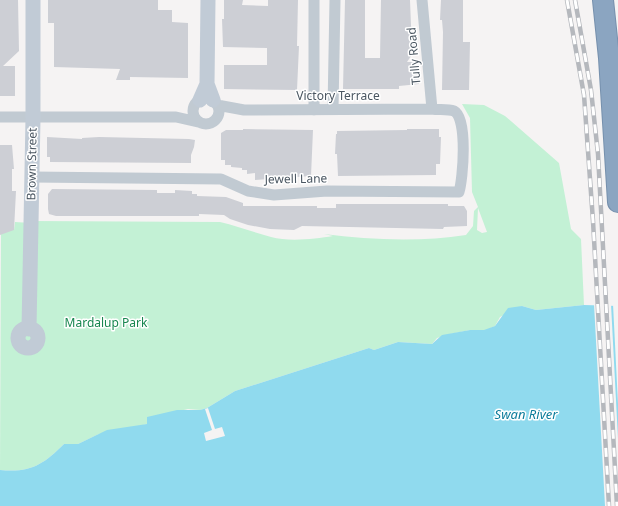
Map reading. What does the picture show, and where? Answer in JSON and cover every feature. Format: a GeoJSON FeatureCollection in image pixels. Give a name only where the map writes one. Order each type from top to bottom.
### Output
{"type":"FeatureCollection","features":[{"type":"Feature","properties":{"kind":"highway"},"geometry":{"type":"LineString","coordinates":[[602,0],[609,58],[618,202]]}},
{"type":"Feature","properties":{"kind":"street","name":"Brown Street"},"geometry":{"type":"LineString","coordinates":[[29,329],[33,118],[33,0]]}},
{"type":"Feature","properties":{"kind":"street"},"geometry":{"type":"LineString","coordinates":[[198,122],[195,118],[206,104],[208,0]]}},
{"type":"Feature","properties":{"kind":"street"},"geometry":{"type":"LineString","coordinates":[[314,0],[314,110]]}},
{"type":"Feature","properties":{"kind":"street"},"geometry":{"type":"LineString","coordinates":[[333,110],[335,0]]}},
{"type":"Feature","properties":{"kind":"street","name":"Tully Road"},"geometry":{"type":"LineString","coordinates":[[422,0],[432,109]]}},
{"type":"Feature","properties":{"kind":"street"},"geometry":{"type":"LineString","coordinates":[[176,117],[206,104],[219,109],[218,117]]}},
{"type":"Feature","properties":{"kind":"street","name":"Victory Terrace"},"geometry":{"type":"LineString","coordinates":[[206,104],[244,110],[432,109]]}},
{"type":"Feature","properties":{"kind":"street","name":"Jewell Lane"},"geometry":{"type":"LineString","coordinates":[[32,177],[221,179],[248,191],[274,195],[324,191],[459,192],[462,180],[462,126],[459,116],[453,111],[432,109]]}},
{"type":"Feature","properties":{"kind":"street","name":"Victory Terrace"},"geometry":{"type":"LineString","coordinates":[[198,122],[210,124],[218,117],[244,110]]}},
{"type":"Feature","properties":{"kind":"street"},"geometry":{"type":"LineString","coordinates":[[0,118],[176,117],[198,122]]}},
{"type":"Feature","properties":{"kind":"green space","name":"Mardalup Park"},"geometry":{"type":"Polygon","coordinates":[[[462,104],[484,105],[505,116],[559,163],[571,229],[581,239],[584,305],[536,310],[522,306],[500,317],[495,326],[484,331],[470,330],[450,334],[437,338],[432,344],[398,342],[374,350],[369,348],[235,391],[207,408],[200,410],[188,409],[147,419],[148,424],[99,434],[78,444],[64,444],[42,462],[28,469],[11,471],[0,470],[1,228],[14,230],[15,222],[31,223],[31,221],[220,222],[278,239],[294,240],[333,236],[324,234],[359,238],[395,239],[431,239],[466,235],[473,226],[474,211],[478,207],[472,192],[470,118],[462,104]],[[478,208],[477,230],[482,233],[487,232],[478,208]]]}},
{"type":"Feature","properties":{"kind":"water","name":"Swan River"},"geometry":{"type":"Polygon","coordinates":[[[584,305],[618,306],[618,506],[0,506],[0,470],[11,471],[28,469],[42,462],[64,444],[78,444],[107,430],[147,424],[147,417],[177,410],[200,410],[207,408],[235,391],[369,348],[374,350],[398,342],[432,344],[442,335],[470,330],[484,330],[495,326],[508,308],[522,306],[536,310],[584,305]]]}},
{"type":"Feature","properties":{"kind":"pier"},"geometry":{"type":"Polygon","coordinates":[[[594,304],[611,304],[618,439],[618,506],[605,506],[594,304]]]}},
{"type":"Feature","properties":{"kind":"pier"},"geometry":{"type":"Polygon","coordinates":[[[613,304],[618,304],[618,404],[613,304]]]}},
{"type":"Feature","properties":{"kind":"pier"},"geometry":{"type":"Polygon","coordinates":[[[208,408],[215,429],[222,427],[225,436],[206,441],[204,433],[212,430],[205,409],[208,408]]]}},
{"type":"Feature","properties":{"kind":"building"},"geometry":{"type":"Polygon","coordinates":[[[0,0],[18,0],[19,51],[3,66],[15,66],[15,96],[0,96],[0,0]]]}},
{"type":"Feature","properties":{"kind":"building"},"geometry":{"type":"Polygon","coordinates":[[[48,0],[158,0],[158,10],[172,10],[172,22],[188,23],[188,78],[130,77],[130,80],[116,80],[120,69],[54,67],[54,23],[48,23],[48,0]]]}},
{"type":"Feature","properties":{"kind":"building"},"geometry":{"type":"Polygon","coordinates":[[[224,0],[243,0],[242,5],[268,6],[268,0],[298,0],[297,46],[299,46],[297,90],[224,89],[224,65],[267,65],[267,48],[223,47],[222,19],[224,19],[224,0]]]}},
{"type":"Feature","properties":{"kind":"building"},"geometry":{"type":"Polygon","coordinates":[[[345,0],[365,0],[365,58],[380,58],[381,0],[410,0],[411,26],[415,42],[415,50],[407,62],[415,62],[415,69],[419,69],[419,84],[399,86],[399,89],[343,89],[345,0]]]}},
{"type":"Feature","properties":{"kind":"building"},"geometry":{"type":"Polygon","coordinates":[[[441,0],[463,0],[463,42],[470,42],[469,90],[442,90],[443,32],[442,20],[440,20],[441,0]]]}},
{"type":"Feature","properties":{"kind":"building"},"geometry":{"type":"Polygon","coordinates":[[[439,129],[439,137],[441,137],[440,164],[436,164],[436,175],[338,176],[337,154],[335,154],[337,131],[439,129]]]}},
{"type":"Feature","properties":{"kind":"building"},"geometry":{"type":"Polygon","coordinates":[[[226,130],[313,130],[311,176],[255,180],[255,173],[247,174],[247,170],[231,167],[231,165],[225,165],[225,160],[221,160],[221,133],[226,130]]]}},
{"type":"Feature","properties":{"kind":"building"},"geometry":{"type":"Polygon","coordinates":[[[47,137],[82,139],[99,137],[195,140],[191,155],[191,163],[50,162],[50,157],[47,157],[47,137]]]}},
{"type":"Feature","properties":{"kind":"building"},"geometry":{"type":"Polygon","coordinates":[[[0,145],[12,145],[14,169],[12,169],[12,191],[16,191],[14,230],[0,235],[0,145]]]}},
{"type":"Feature","properties":{"kind":"building"},"geometry":{"type":"Polygon","coordinates":[[[52,189],[157,190],[157,193],[175,193],[175,190],[192,191],[192,194],[197,194],[197,196],[226,197],[243,203],[243,206],[317,206],[317,208],[336,208],[336,204],[448,204],[448,206],[464,206],[467,211],[467,226],[444,227],[443,229],[302,226],[294,230],[270,229],[248,225],[230,219],[224,215],[56,216],[49,214],[48,209],[48,194],[52,189]]]}},
{"type":"Feature","properties":{"kind":"railway"},"geometry":{"type":"LineString","coordinates":[[567,0],[584,95],[593,221],[609,506]]}},
{"type":"Feature","properties":{"kind":"railway"},"geometry":{"type":"LineString","coordinates":[[575,0],[591,90],[598,154],[617,506]]}}]}
